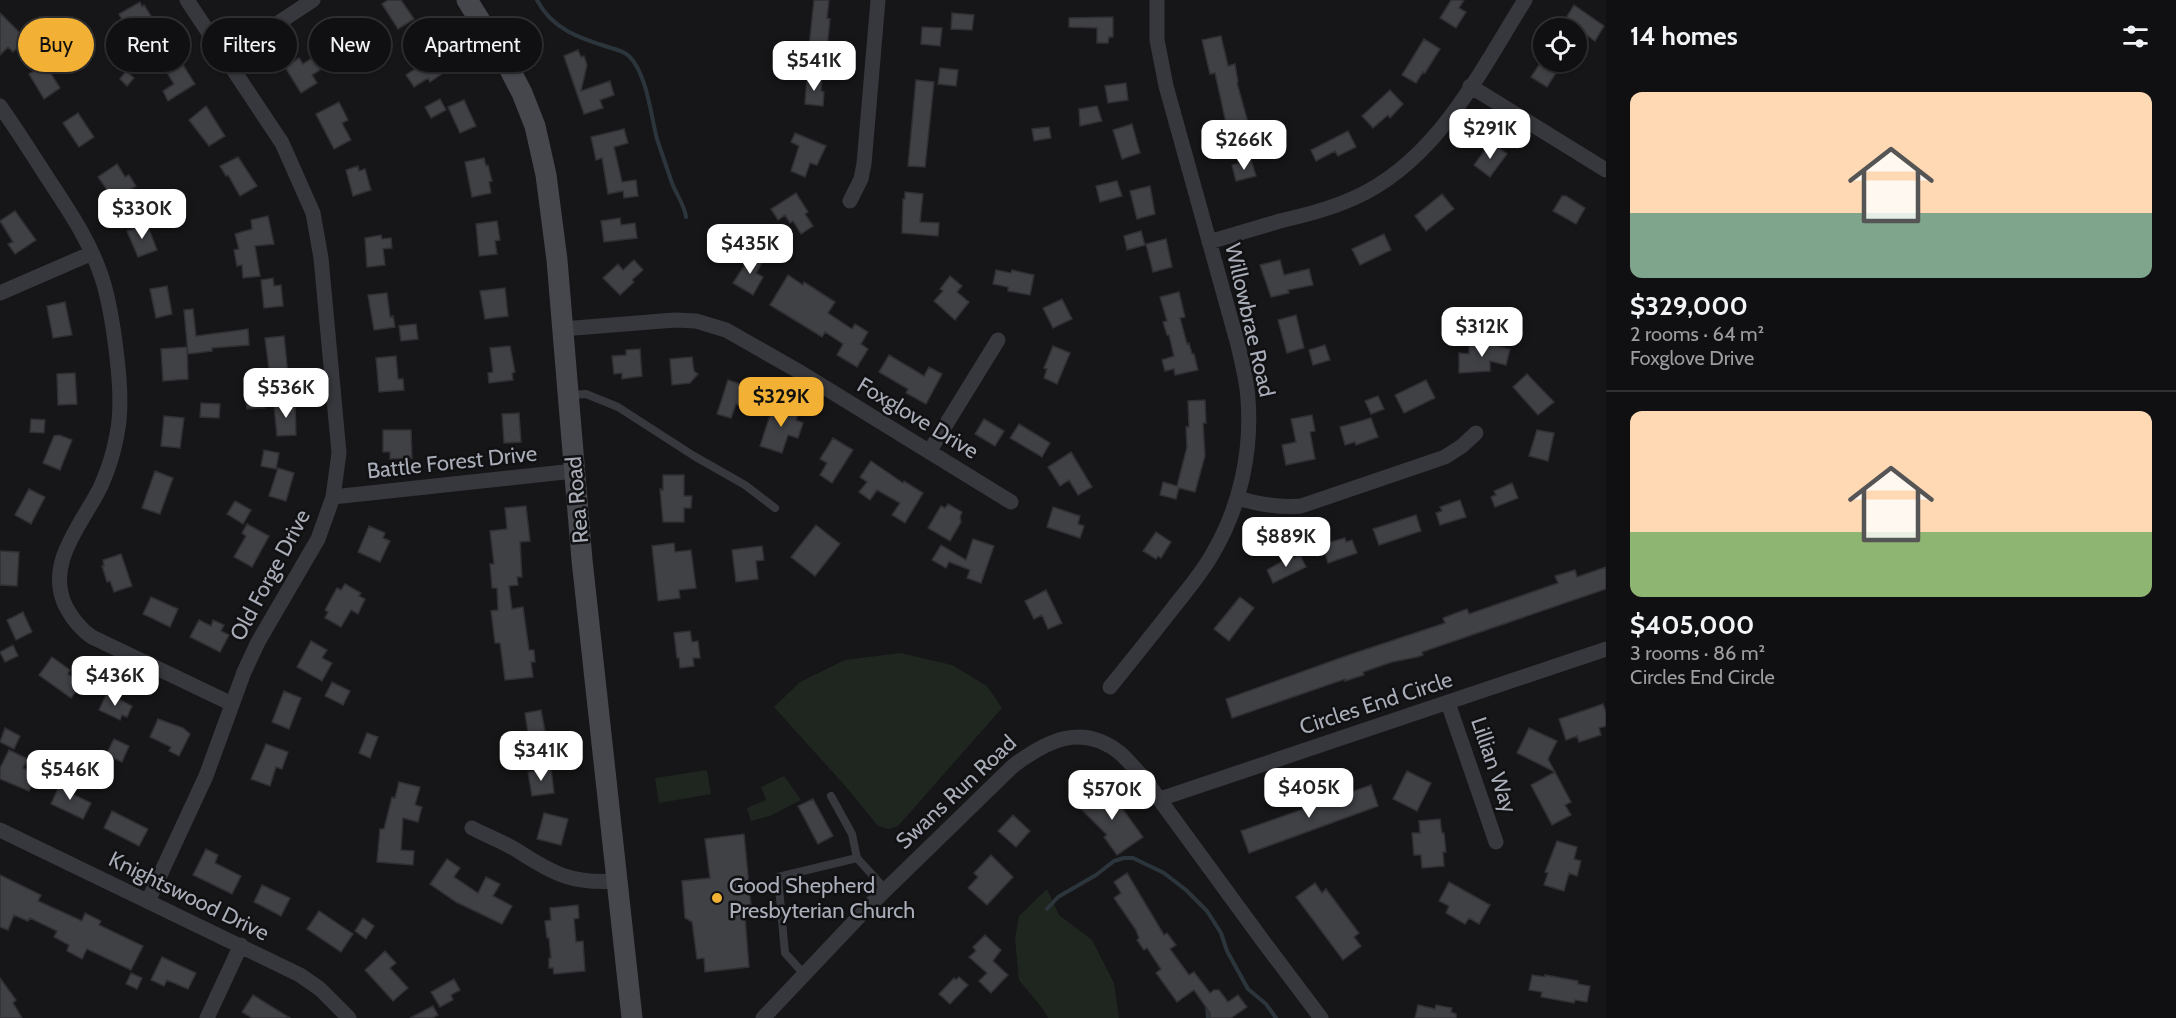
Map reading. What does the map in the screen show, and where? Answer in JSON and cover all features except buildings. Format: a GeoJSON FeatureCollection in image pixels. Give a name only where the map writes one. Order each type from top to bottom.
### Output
{"type":"FeatureCollection","features":[{"type":"Feature","properties":{"kind":"main road","name":"Rea Road"},"geometry":{"type":"LineString","coordinates":[[467,0],[515,77],[540,143],[546,175],[557,260],[582,560],[632,1018]]}},
{"type":"Feature","properties":{"kind":"street","name":"Old Forge Drive"},"geometry":{"type":"LineString","coordinates":[[187,0],[202,23]]}},
{"type":"Feature","properties":{"kind":"street"},"geometry":{"type":"LineString","coordinates":[[286,18],[313,0]]}},
{"type":"Feature","properties":{"kind":"street"},"geometry":{"type":"LineString","coordinates":[[850,201],[861,179],[864,164],[878,0]]}},
{"type":"Feature","properties":{"kind":"street","name":"Willowbrae Road"},"geometry":{"type":"LineString","coordinates":[[1110,687],[1214,553],[1237,498],[1248,445],[1248,398],[1238,345],[1159,56],[1157,0]]}},
{"type":"Feature","properties":{"kind":"street"},"geometry":{"type":"LineString","coordinates":[[1209,242],[1352,200],[1378,186],[1402,169],[1423,150],[1458,106],[1525,0]]}},
{"type":"Feature","properties":{"kind":"street","name":"Old Forge Drive"},"geometry":{"type":"LineString","coordinates":[[148,901],[206,776],[232,704],[258,642],[318,539],[333,497],[339,464],[321,258],[314,213],[282,143],[234,72]]}},
{"type":"Feature","properties":{"kind":"street"},"geometry":{"type":"LineString","coordinates":[[1470,86],[1606,170]]}},
{"type":"Feature","properties":{"kind":"street"},"geometry":{"type":"LineString","coordinates":[[0,106],[76,221],[92,253],[107,297],[118,366],[120,404],[118,433],[112,458],[100,487],[68,544],[61,562],[60,582],[64,602],[77,624],[92,637],[232,704]]}},
{"type":"Feature","properties":{"kind":"street"},"geometry":{"type":"LineString","coordinates":[[0,293],[92,253]]}},
{"type":"Feature","properties":{"kind":"street","name":"Foxglove Drive"},"geometry":{"type":"LineString","coordinates":[[562,329],[675,320],[696,321],[716,326],[757,347],[1011,502]]}},
{"type":"Feature","properties":{"kind":"street"},"geometry":{"type":"LineString","coordinates":[[929,452],[998,340]]}},
{"type":"Feature","properties":{"kind":"street"},"geometry":{"type":"LineString","coordinates":[[1237,498],[1283,508],[1301,506],[1445,457],[1476,434]]}},
{"type":"Feature","properties":{"kind":"street","name":"Battle Forest Drive"},"geometry":{"type":"LineString","coordinates":[[333,497],[574,471]]}},
{"type":"Feature","properties":{"kind":"street","name":"Circles End Circle"},"geometry":{"type":"LineString","coordinates":[[1160,799],[1606,649]]}},
{"type":"Feature","properties":{"kind":"street","name":"Lillian Way"},"geometry":{"type":"LineString","coordinates":[[1448,703],[1496,842]]}},
{"type":"Feature","properties":{"kind":"street","name":"Swans Run Road"},"geometry":{"type":"LineString","coordinates":[[763,1018],[886,890],[1013,766],[1032,751],[1057,740],[1084,737],[1108,745],[1128,761],[1160,799],[1322,1018]]}},
{"type":"Feature","properties":{"kind":"street"},"geometry":{"type":"LineString","coordinates":[[472,828],[516,850],[537,865],[556,874],[596,882],[618,881]]}},
{"type":"Feature","properties":{"kind":"street","name":"Knightswood Drive"},"geometry":{"type":"LineString","coordinates":[[0,830],[300,975],[320,989],[349,1018]]}},
{"type":"Feature","properties":{"kind":"street"},"geometry":{"type":"LineString","coordinates":[[207,1018],[241,945]]}},
{"type":"Feature","properties":{"kind":"lane"},"geometry":{"type":"LineString","coordinates":[[567,395],[586,394],[618,407],[694,456],[745,485],[775,508]]}},
{"type":"Feature","properties":{"kind":"lane"},"geometry":{"type":"LineString","coordinates":[[831,796],[852,834],[857,858],[886,890]]}},
{"type":"Feature","properties":{"kind":"lane"},"geometry":{"type":"LineString","coordinates":[[804,974],[785,953],[778,877],[857,858]]}},
{"type":"Feature","properties":{"kind":"shaded area"},"geometry":{"type":"Polygon","coordinates":[[[900,653],[952,665],[987,686],[1002,708],[898,826],[889,829],[878,826],[774,707],[800,682],[845,660],[900,653]]]}},
{"type":"Feature","properties":{"kind":"shaded area"},"geometry":{"type":"Polygon","coordinates":[[[707,770],[711,794],[659,803],[655,778],[707,770]]]}},
{"type":"Feature","properties":{"kind":"shaded area"},"geometry":{"type":"Polygon","coordinates":[[[784,776],[801,800],[770,816],[751,821],[747,808],[766,800],[761,787],[784,776]]]}},
{"type":"Feature","properties":{"kind":"shaded area"},"geometry":{"type":"Polygon","coordinates":[[[1047,889],[1059,915],[1092,940],[1114,983],[1119,1018],[1048,1018],[1019,980],[1015,939],[1019,916],[1047,889]]]}},
{"type":"Feature","properties":{"kind":"waterway"},"geometry":{"type":"LineString","coordinates":[[537,0],[550,18],[567,31],[622,51],[635,64],[644,84],[657,139],[686,217]]}},
{"type":"Feature","properties":{"kind":"waterway"},"geometry":{"type":"LineString","coordinates":[[1047,909],[1058,897],[1096,875],[1114,861],[1133,858],[1164,873],[1186,890],[1207,911],[1221,933],[1227,951],[1248,989],[1266,1004],[1276,1018]]}},
{"type":"Feature","properties":{"kind":"waterway"},"geometry":{"type":"LineString","coordinates":[[1207,1007],[1208,1018]]}},
{"type":"Feature","properties":{"kind":"place","name":"Good Shepherd Presbyterian Church"},"geometry":{"type":"Point","coordinates":[717,898]}}]}
